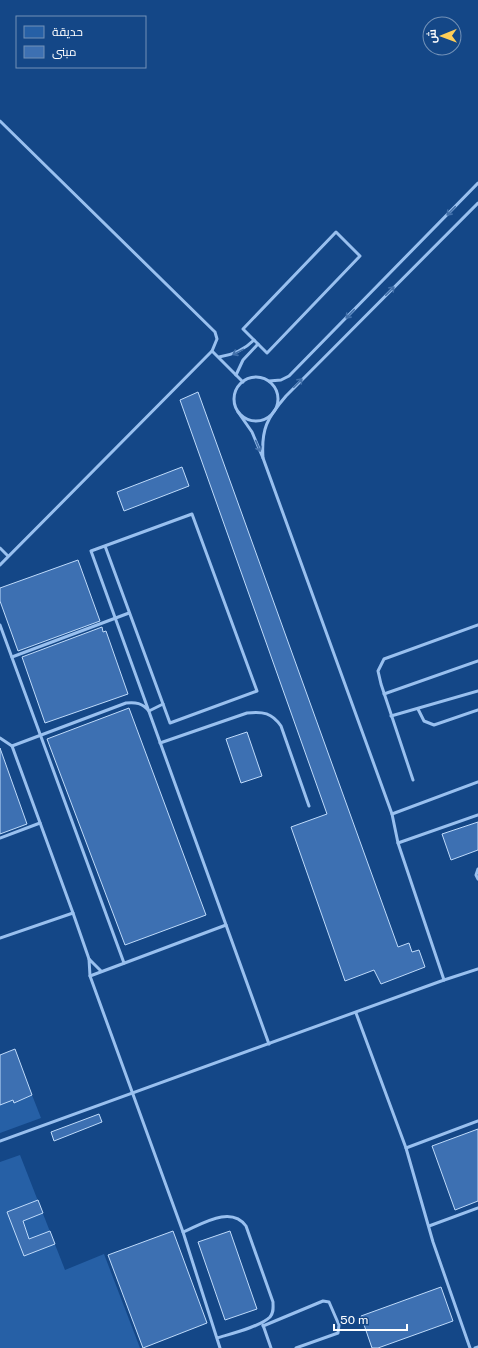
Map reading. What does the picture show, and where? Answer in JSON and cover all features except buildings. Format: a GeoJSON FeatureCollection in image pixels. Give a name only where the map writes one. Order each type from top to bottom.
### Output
{"type":"FeatureCollection","features":[{"type":"Feature","properties":{"kind":"lane"},"geometry":{"type":"LineString","coordinates":[[0,121],[216,332],[217,339],[212,351],[0,565]]}},
{"type":"Feature","properties":{"kind":"lane"},"geometry":{"type":"LineString","coordinates":[[444,980],[398,843],[392,814],[263,458],[252,432],[234,405],[234,396],[237,388],[243,382],[256,377],[269,381],[281,380],[289,376],[478,183]]}},
{"type":"Feature","properties":{"kind":"lane"},"geometry":{"type":"LineString","coordinates":[[263,458],[262,439],[265,426],[295,386],[478,203]]}},
{"type":"Feature","properties":{"kind":"lane"},"geometry":{"type":"LineString","coordinates":[[336,232],[360,256],[267,353],[258,344],[243,329],[336,232]]}},
{"type":"Feature","properties":{"kind":"lane"},"geometry":{"type":"LineString","coordinates":[[218,357],[235,354],[243,350],[254,340]]}},
{"type":"Feature","properties":{"kind":"lane"},"geometry":{"type":"LineString","coordinates":[[236,375],[243,360],[258,344]]}},
{"type":"Feature","properties":{"kind":"lane"},"geometry":{"type":"LineString","coordinates":[[212,351],[243,382]]}},
{"type":"Feature","properties":{"kind":"lane"},"geometry":{"type":"LineString","coordinates":[[238,412],[244,418],[252,421],[260,421],[268,418],[274,413],[278,400],[274,386],[269,381]]}},
{"type":"Feature","properties":{"kind":"lane"},"geometry":{"type":"LineString","coordinates":[[105,546],[170,723],[257,691],[192,514],[91,551],[269,1044]]}},
{"type":"Feature","properties":{"kind":"lane"},"geometry":{"type":"LineString","coordinates":[[0,548],[8,556]]}},
{"type":"Feature","properties":{"kind":"lane"},"geometry":{"type":"LineString","coordinates":[[12,657],[129,613]]}},
{"type":"Feature","properties":{"kind":"lane"},"geometry":{"type":"LineString","coordinates":[[0,625],[124,963]]}},
{"type":"Feature","properties":{"kind":"lane"},"geometry":{"type":"LineString","coordinates":[[413,780],[384,694],[378,671],[384,659],[478,625]]}},
{"type":"Feature","properties":{"kind":"lane"},"geometry":{"type":"LineString","coordinates":[[384,694],[478,661]]}},
{"type":"Feature","properties":{"kind":"lane"},"geometry":{"type":"LineString","coordinates":[[392,716],[478,691]]}},
{"type":"Feature","properties":{"kind":"lane"},"geometry":{"type":"LineString","coordinates":[[12,746],[126,703],[136,702],[144,706],[148,711]]}},
{"type":"Feature","properties":{"kind":"lane"},"geometry":{"type":"LineString","coordinates":[[148,711],[163,704]]}},
{"type":"Feature","properties":{"kind":"lane"},"geometry":{"type":"LineString","coordinates":[[418,709],[424,721],[434,725],[478,710]]}},
{"type":"Feature","properties":{"kind":"lane"},"geometry":{"type":"LineString","coordinates":[[160,743],[247,713],[259,712],[270,714],[276,718],[281,726],[309,806]]}},
{"type":"Feature","properties":{"kind":"lane"},"geometry":{"type":"LineString","coordinates":[[0,738],[12,746],[73,912],[89,959],[90,976],[183,1232],[220,1348]]}},
{"type":"Feature","properties":{"kind":"lane"},"geometry":{"type":"LineString","coordinates":[[392,814],[478,782]]}},
{"type":"Feature","properties":{"kind":"lane"},"geometry":{"type":"LineString","coordinates":[[398,843],[478,815]]}},
{"type":"Feature","properties":{"kind":"lane"},"geometry":{"type":"LineString","coordinates":[[0,838],[40,823]]}},
{"type":"Feature","properties":{"kind":"lane"},"geometry":{"type":"LineString","coordinates":[[478,869],[476,875],[478,879]]}},
{"type":"Feature","properties":{"kind":"lane"},"geometry":{"type":"LineString","coordinates":[[0,938],[73,912]]}},
{"type":"Feature","properties":{"kind":"lane"},"geometry":{"type":"LineString","coordinates":[[90,976],[226,925]]}},
{"type":"Feature","properties":{"kind":"lane"},"geometry":{"type":"LineString","coordinates":[[89,959],[101,971]]}},
{"type":"Feature","properties":{"kind":"lane"},"geometry":{"type":"LineString","coordinates":[[0,1141],[132,1092],[478,969]]}},
{"type":"Feature","properties":{"kind":"lane"},"geometry":{"type":"LineString","coordinates":[[356,1013],[406,1148],[429,1226],[470,1348]]}},
{"type":"Feature","properties":{"kind":"lane"},"geometry":{"type":"LineString","coordinates":[[406,1148],[478,1121]]}},
{"type":"Feature","properties":{"kind":"lane"},"geometry":{"type":"LineString","coordinates":[[429,1226],[478,1208]]}},
{"type":"Feature","properties":{"kind":"lane"},"geometry":{"type":"LineString","coordinates":[[183,1232],[224,1216],[232,1215],[241,1219],[246,1226],[273,1302],[274,1311],[270,1317],[262,1322],[217,1338]]}},
{"type":"Feature","properties":{"kind":"lane"},"geometry":{"type":"LineString","coordinates":[[263,1326],[323,1301],[329,1302],[339,1325],[338,1333],[296,1348]]}},
{"type":"Feature","properties":{"kind":"lane"},"geometry":{"type":"LineString","coordinates":[[262,1322],[271,1348]]}},
{"type":"Feature","properties":{"kind":"green space"},"geometry":{"type":"Polygon","coordinates":[[[0,1066],[14,1102],[32,1095],[41,1118],[0,1133],[0,1066]]]}},
{"type":"Feature","properties":{"kind":"green space"},"geometry":{"type":"Polygon","coordinates":[[[20,1155],[65,1270],[104,1254],[140,1348],[0,1348],[0,1162],[20,1155]]]}}]}
